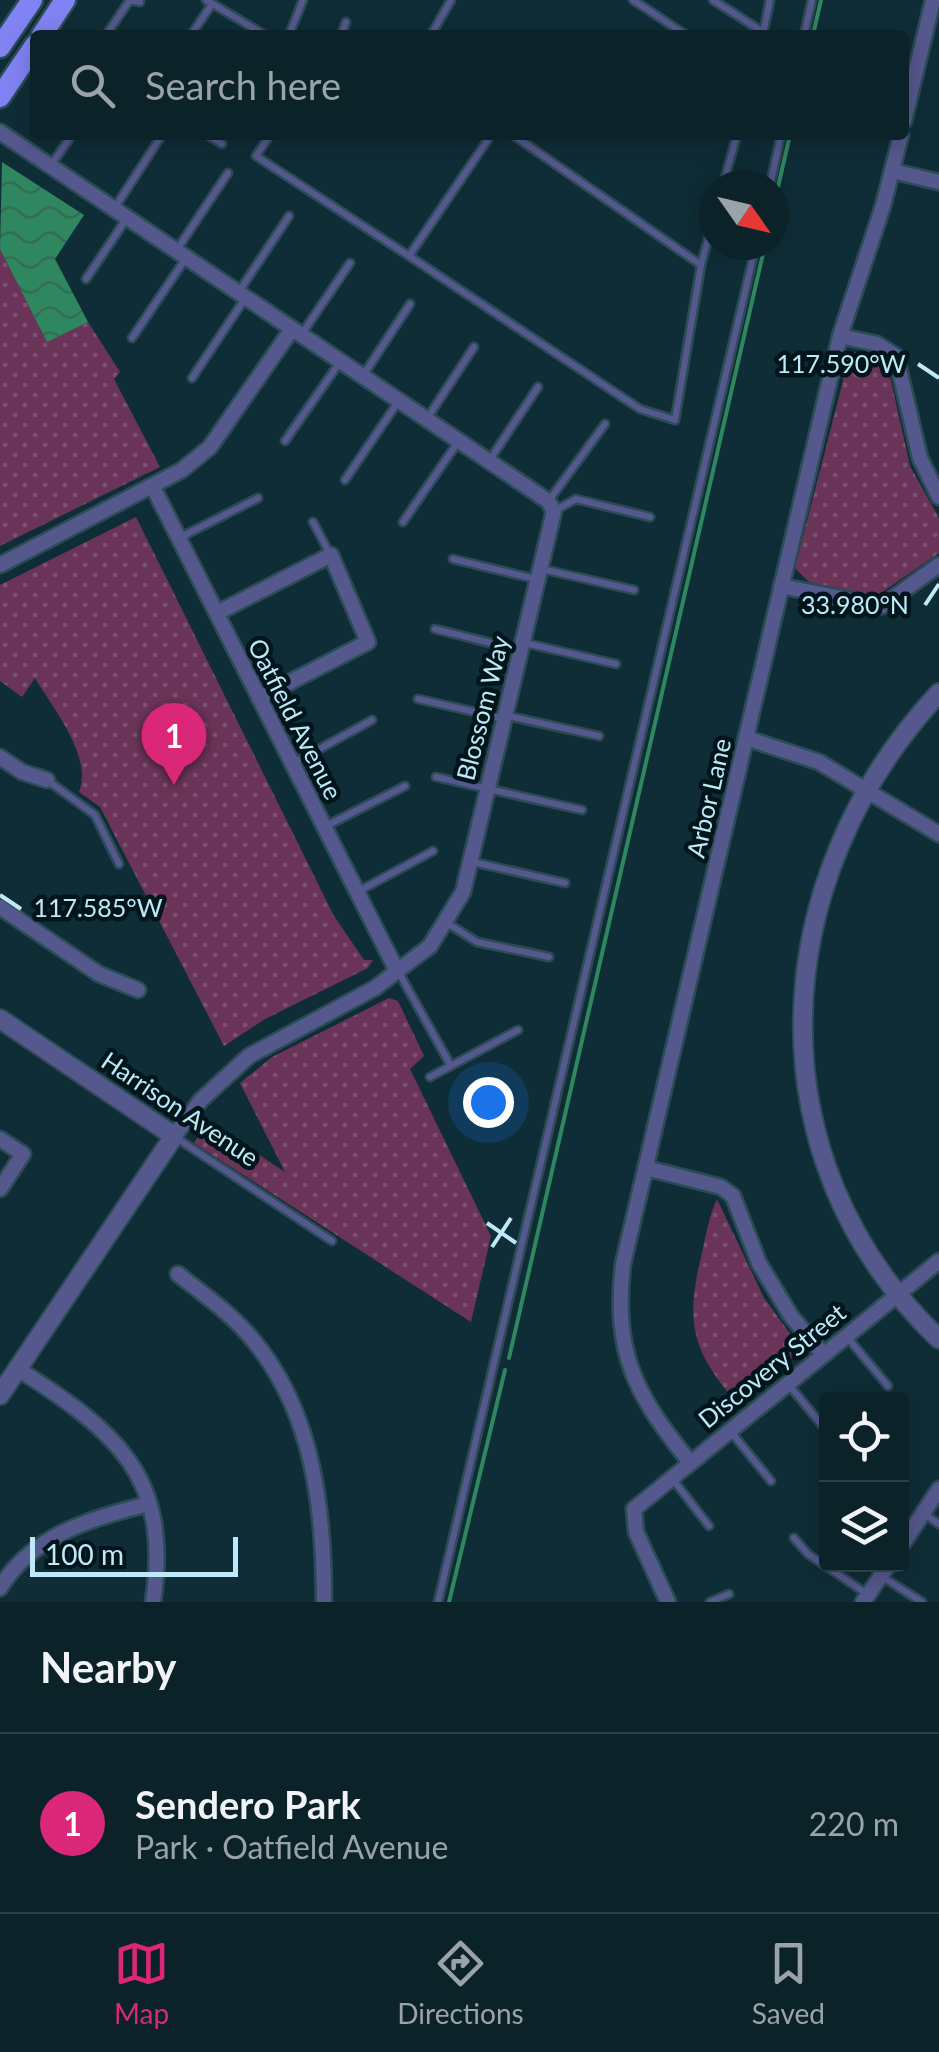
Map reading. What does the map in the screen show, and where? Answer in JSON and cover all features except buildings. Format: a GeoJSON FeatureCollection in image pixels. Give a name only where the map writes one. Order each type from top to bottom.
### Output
{"type":"FeatureCollection","features":[{"type":"Feature","properties":{"kind":"main road"},"geometry":{"type":"LineString","coordinates":[[0,47],[32,0]]}},
{"type":"Feature","properties":{"kind":"main road"},"geometry":{"type":"LineString","coordinates":[[45,30],[65,0]]}},
{"type":"Feature","properties":{"kind":"main road"},"geometry":{"type":"LineString","coordinates":[[0,97],[30,52]]}},
{"type":"Feature","properties":{"kind":"street"},"geometry":{"type":"LineString","coordinates":[[909,100],[933,0]]}},
{"type":"Feature","properties":{"kind":"street"},"geometry":{"type":"LineString","coordinates":[[0,132],[551,506]]}},
{"type":"Feature","properties":{"kind":"street","name":"Arbor Lane"},"geometry":{"type":"LineString","coordinates":[[689,1461],[645,1404],[629,1369],[620,1332],[623,1264],[840,336],[899,140]]}},
{"type":"Feature","properties":{"kind":"street"},"geometry":{"type":"LineString","coordinates":[[892,171],[939,182]]}},
{"type":"Feature","properties":{"kind":"street"},"geometry":{"type":"LineString","coordinates":[[0,565],[153,487],[210,447],[296,332]]}},
{"type":"Feature","properties":{"kind":"street"},"geometry":{"type":"LineString","coordinates":[[840,336],[877,344],[896,356],[920,458],[939,496]]}},
{"type":"Feature","properties":{"kind":"street","name":"Oatfield Avenue"},"geometry":{"type":"LineString","coordinates":[[153,487],[397,971]]}},
{"type":"Feature","properties":{"kind":"street","name":"Blossom Way"},"geometry":{"type":"LineString","coordinates":[[0,1395],[201,1100],[249,1056],[375,988],[430,946],[445,922],[463,892],[508,718],[541,575],[551,506]]}},
{"type":"Feature","properties":{"kind":"street"},"geometry":{"type":"LineString","coordinates":[[217,614],[331,555],[368,642],[260,698]]}},
{"type":"Feature","properties":{"kind":"street"},"geometry":{"type":"LineString","coordinates":[[782,586],[882,606],[939,565]]}},
{"type":"Feature","properties":{"kind":"street"},"geometry":{"type":"LineString","coordinates":[[939,693],[866,789],[836,849],[812,923],[802,1044],[814,1120],[833,1182],[859,1239],[897,1294],[939,1339]]}},
{"type":"Feature","properties":{"kind":"street"},"geometry":{"type":"LineString","coordinates":[[746,738],[797,752],[939,834]]}},
{"type":"Feature","properties":{"kind":"street"},"geometry":{"type":"LineString","coordinates":[[0,758],[22,772],[47,780]]}},
{"type":"Feature","properties":{"kind":"street"},"geometry":{"type":"LineString","coordinates":[[0,907],[100,974],[138,990]]}},
{"type":"Feature","properties":{"kind":"street","name":"Harrison Avenue"},"geometry":{"type":"LineString","coordinates":[[0,1019],[174,1136]]}},
{"type":"Feature","properties":{"kind":"street"},"geometry":{"type":"LineString","coordinates":[[0,1139],[23,1154],[0,1190]]}},
{"type":"Feature","properties":{"kind":"street"},"geometry":{"type":"LineString","coordinates":[[646,1168],[721,1187],[733,1196],[759,1263],[791,1316],[822,1354]]}},
{"type":"Feature","properties":{"kind":"street","name":"Discovery Street"},"geometry":{"type":"LineString","coordinates":[[668,1602],[636,1532],[634,1509],[939,1261]]}},
{"type":"Feature","properties":{"kind":"street"},"geometry":{"type":"LineString","coordinates":[[178,1274],[255,1341],[286,1392],[310,1453],[324,1525],[324,1602]]}},
{"type":"Feature","properties":{"kind":"street"},"geometry":{"type":"LineString","coordinates":[[18,1369],[88,1414],[116,1440],[136,1470],[158,1531],[153,1602]]}},
{"type":"Feature","properties":{"kind":"street"},"geometry":{"type":"LineString","coordinates":[[909,1526],[939,1489]]}},
{"type":"Feature","properties":{"kind":"street"},"geometry":{"type":"LineString","coordinates":[[0,1588],[28,1555],[60,1532],[148,1504]]}},
{"type":"Feature","properties":{"kind":"street"},"geometry":{"type":"LineString","coordinates":[[866,1598],[884,1572]]}},
{"type":"Feature","properties":{"kind":"lane"},"geometry":{"type":"LineString","coordinates":[[109,30],[124,5],[130,0],[140,2]]}},
{"type":"Feature","properties":{"kind":"lane"},"geometry":{"type":"LineString","coordinates":[[290,30],[303,0]]}},
{"type":"Feature","properties":{"kind":"lane"},"geometry":{"type":"LineString","coordinates":[[434,30],[451,0]]}},
{"type":"Feature","properties":{"kind":"lane"},"geometry":{"type":"LineString","coordinates":[[633,0],[678,30]]}},
{"type":"Feature","properties":{"kind":"lane"},"geometry":{"type":"LineString","coordinates":[[713,0],[758,30]]}},
{"type":"Feature","properties":{"kind":"lane"},"geometry":{"type":"LineString","coordinates":[[764,30],[770,0]]}},
{"type":"Feature","properties":{"kind":"lane"},"geometry":{"type":"LineString","coordinates":[[805,30],[812,0]]}},
{"type":"Feature","properties":{"kind":"lane"},"geometry":{"type":"LineString","coordinates":[[193,30],[209,2],[257,30]]}},
{"type":"Feature","properties":{"kind":"lane"},"geometry":{"type":"LineString","coordinates":[[343,30],[346,22]]}},
{"type":"Feature","properties":{"kind":"lane"},"geometry":{"type":"LineString","coordinates":[[50,166],[68,140]]}},
{"type":"Feature","properties":{"kind":"lane"},"geometry":{"type":"LineString","coordinates":[[114,209],[159,140]]}},
{"type":"Feature","properties":{"kind":"lane"},"geometry":{"type":"LineString","coordinates":[[216,140],[222,144]]}},
{"type":"Feature","properties":{"kind":"lane"},"geometry":{"type":"LineString","coordinates":[[267,140],[256,156],[640,408],[675,420],[702,260]]}},
{"type":"Feature","properties":{"kind":"lane"},"geometry":{"type":"LineString","coordinates":[[409,256],[488,140]]}},
{"type":"Feature","properties":{"kind":"lane"},"geometry":{"type":"LineString","coordinates":[[520,140],[701,265]]}},
{"type":"Feature","properties":{"kind":"lane"},"geometry":{"type":"LineString","coordinates":[[727,170],[736,140]]}},
{"type":"Feature","properties":{"kind":"lane"},"geometry":{"type":"LineString","coordinates":[[773,170],[780,140]]}},
{"type":"Feature","properties":{"kind":"lane"},"geometry":{"type":"LineString","coordinates":[[132,338],[228,174]]}},
{"type":"Feature","properties":{"kind":"lane"},"geometry":{"type":"LineString","coordinates":[[192,378],[289,216]]}},
{"type":"Feature","properties":{"kind":"lane"},"geometry":{"type":"LineString","coordinates":[[86,279],[128,218]]}},
{"type":"Feature","properties":{"kind":"lane"},"geometry":{"type":"LineString","coordinates":[[438,1602],[752,260]]}},
{"type":"Feature","properties":{"kind":"lane"},"geometry":{"type":"LineString","coordinates":[[296,332],[350,263]]}},
{"type":"Feature","properties":{"kind":"lane"},"geometry":{"type":"LineString","coordinates":[[362,376],[410,304]]}},
{"type":"Feature","properties":{"kind":"lane"},"geometry":{"type":"LineString","coordinates":[[426,420],[474,347]]}},
{"type":"Feature","properties":{"kind":"lane"},"geometry":{"type":"LineString","coordinates":[[285,442],[340,362]]}},
{"type":"Feature","properties":{"kind":"lane"},"geometry":{"type":"LineString","coordinates":[[489,462],[538,388]]}},
{"type":"Feature","properties":{"kind":"lane"},"geometry":{"type":"LineString","coordinates":[[345,480],[399,401]]}},
{"type":"Feature","properties":{"kind":"lane"},"geometry":{"type":"LineString","coordinates":[[551,506],[605,424]]}},
{"type":"Feature","properties":{"kind":"lane"},"geometry":{"type":"LineString","coordinates":[[403,522],[458,441]]}},
{"type":"Feature","properties":{"kind":"lane"},"geometry":{"type":"LineString","coordinates":[[179,538],[258,498]]}},
{"type":"Feature","properties":{"kind":"lane"},"geometry":{"type":"LineString","coordinates":[[551,506],[576,500],[650,517]]}},
{"type":"Feature","properties":{"kind":"lane"},"geometry":{"type":"LineString","coordinates":[[313,522],[331,555]]}},
{"type":"Feature","properties":{"kind":"lane"},"geometry":{"type":"LineString","coordinates":[[452,559],[634,590]]}},
{"type":"Feature","properties":{"kind":"lane"},"geometry":{"type":"LineString","coordinates":[[434,629],[616,664]]}},
{"type":"Feature","properties":{"kind":"lane"},"geometry":{"type":"LineString","coordinates":[[418,699],[600,736]]}},
{"type":"Feature","properties":{"kind":"lane"},"geometry":{"type":"LineString","coordinates":[[293,764],[372,720]]}},
{"type":"Feature","properties":{"kind":"lane"},"geometry":{"type":"LineString","coordinates":[[436,777],[582,810]]}},
{"type":"Feature","properties":{"kind":"lane"},"geometry":{"type":"LineString","coordinates":[[47,780],[95,816],[119,864]]}},
{"type":"Feature","properties":{"kind":"lane"},"geometry":{"type":"LineString","coordinates":[[324,827],[405,786]]}},
{"type":"Feature","properties":{"kind":"lane"},"geometry":{"type":"LineString","coordinates":[[358,892],[433,851]]}},
{"type":"Feature","properties":{"kind":"lane"},"geometry":{"type":"LineString","coordinates":[[470,861],[565,883]]}},
{"type":"Feature","properties":{"kind":"lane"},"geometry":{"type":"LineString","coordinates":[[445,922],[477,942],[548,957]]}},
{"type":"Feature","properties":{"kind":"lane"},"geometry":{"type":"LineString","coordinates":[[397,971],[451,1066]]}},
{"type":"Feature","properties":{"kind":"lane"},"geometry":{"type":"LineString","coordinates":[[430,1078],[518,1030]]}},
{"type":"Feature","properties":{"kind":"lane","name":"Harrison Avenue"},"geometry":{"type":"LineString","coordinates":[[174,1136],[332,1241]]}},
{"type":"Feature","properties":{"kind":"lane"},"geometry":{"type":"LineString","coordinates":[[846,1336],[888,1386]]}},
{"type":"Feature","properties":{"kind":"lane"},"geometry":{"type":"LineString","coordinates":[[787,1383],[819,1422]]}},
{"type":"Feature","properties":{"kind":"lane"},"geometry":{"type":"LineString","coordinates":[[729,1429],[771,1482]]}},
{"type":"Feature","properties":{"kind":"lane"},"geometry":{"type":"LineString","coordinates":[[671,1476],[708,1526]]}},
{"type":"Feature","properties":{"kind":"lane"},"geometry":{"type":"LineString","coordinates":[[923,1513],[939,1524]]}},
{"type":"Feature","properties":{"kind":"lane"},"geometry":{"type":"LineString","coordinates":[[794,1538],[808,1554],[866,1598]]}},
{"type":"Feature","properties":{"kind":"lane"},"geometry":{"type":"LineString","coordinates":[[887,1572],[922,1602]]}},
{"type":"Feature","properties":{"kind":"lane"},"geometry":{"type":"LineString","coordinates":[[710,1602],[729,1594]]}},
{"type":"Feature","properties":{"kind":"shaded area"},"geometry":{"type":"Polygon","coordinates":[[[0,249],[47,341],[88,322],[120,372],[114,379],[160,467],[0,546],[0,249]]]}},
{"type":"Feature","properties":{"kind":"shaded area"},"geometry":{"type":"Polygon","coordinates":[[[855,352],[887,363],[910,466],[939,518],[939,553],[875,597],[809,582],[795,568],[843,381],[842,365],[855,352]]]}},
{"type":"Feature","properties":{"kind":"shaded area"},"geometry":{"type":"Polygon","coordinates":[[[136,517],[334,916],[364,960],[373,960],[368,968],[265,1019],[224,1046],[100,807],[79,792],[81,763],[61,718],[35,678],[22,697],[0,681],[0,585],[136,517]]]}},
{"type":"Feature","properties":{"kind":"shaded area"},"geometry":{"type":"Polygon","coordinates":[[[389,998],[398,1001],[424,1056],[410,1069],[491,1236],[471,1322],[194,1143],[208,1121],[285,1172],[240,1083],[272,1057],[389,998]]]}},
{"type":"Feature","properties":{"kind":"shaded area"},"geometry":{"type":"Polygon","coordinates":[[[717,1199],[764,1298],[794,1339],[796,1354],[738,1404],[701,1351],[694,1317],[697,1277],[717,1199]]]}},
{"type":"Feature","properties":{"kind":"water"},"geometry":{"type":"Polygon","coordinates":[[[2,162],[84,215],[55,259],[88,322],[47,342],[0,249],[2,162]]]}},
{"type":"Feature","properties":{"kind":"waterway"},"geometry":{"type":"LineString","coordinates":[[814,30],[821,0]]}},
{"type":"Feature","properties":{"kind":"waterway"},"geometry":{"type":"LineString","coordinates":[[782,170],[789,140]]}},
{"type":"Feature","properties":{"kind":"waterway"},"geometry":{"type":"LineString","coordinates":[[509,1358],[762,260]]}},
{"type":"Feature","properties":{"kind":"waterway"},"geometry":{"type":"LineString","coordinates":[[449,1602],[505,1370]]}},
{"type":"Feature","properties":{"kind":"place","name":"Sendero Park"},"geometry":{"type":"Point","coordinates":[174,785]}}]}
